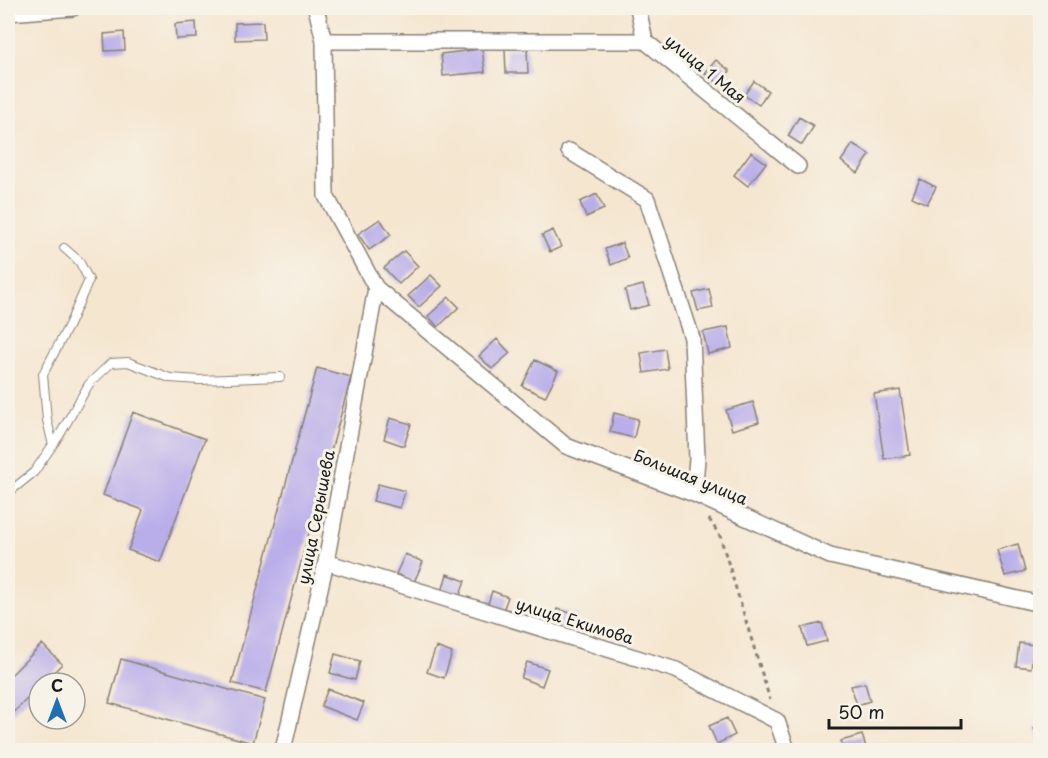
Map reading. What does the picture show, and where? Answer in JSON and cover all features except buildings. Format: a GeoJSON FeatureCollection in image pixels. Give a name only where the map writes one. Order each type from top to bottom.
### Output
{"type":"FeatureCollection","features":[{"type":"Feature","properties":{"kind":"street"},"geometry":{"type":"LineString","coordinates":[[8,12],[40,8],[73,8]]}},
{"type":"Feature","properties":{"kind":"street"},"geometry":{"type":"LineString","coordinates":[[316,8],[324,41],[326,196],[376,288]]}},
{"type":"Feature","properties":{"kind":"street"},"geometry":{"type":"LineString","coordinates":[[639,8],[645,41]]}},
{"type":"Feature","properties":{"kind":"street","name":"улица 1 Мая"},"geometry":{"type":"LineString","coordinates":[[324,41],[645,41],[798,166]]}},
{"type":"Feature","properties":{"kind":"street"},"geometry":{"type":"LineString","coordinates":[[569,151],[647,199],[692,338],[697,459],[694,494]]}},
{"type":"Feature","properties":{"kind":"street","name":"Большая улица"},"geometry":{"type":"LineString","coordinates":[[376,288],[566,446],[694,494],[830,556],[1041,604]]}},
{"type":"Feature","properties":{"kind":"street","name":"улица Серышева"},"geometry":{"type":"LineString","coordinates":[[284,750],[326,562],[376,288]]}},
{"type":"Feature","properties":{"kind":"street","name":"улица Екимова"},"geometry":{"type":"LineString","coordinates":[[326,562],[676,670],[777,721]]}},
{"type":"Feature","properties":{"kind":"street"},"geometry":{"type":"LineString","coordinates":[[777,721],[787,750]]}},
{"type":"Feature","properties":{"kind":"lane"},"geometry":{"type":"LineString","coordinates":[[53,445],[47,420],[43,374],[69,325],[89,280],[79,261],[64,248]]}},
{"type":"Feature","properties":{"kind":"lane"},"geometry":{"type":"LineString","coordinates":[[8,493],[34,472],[90,384],[111,363],[128,362],[170,378],[199,380],[280,377]]}},
{"type":"Feature","properties":{"kind":"path"},"geometry":{"type":"LineString","coordinates":[[694,494],[720,536],[777,721]]}}]}
